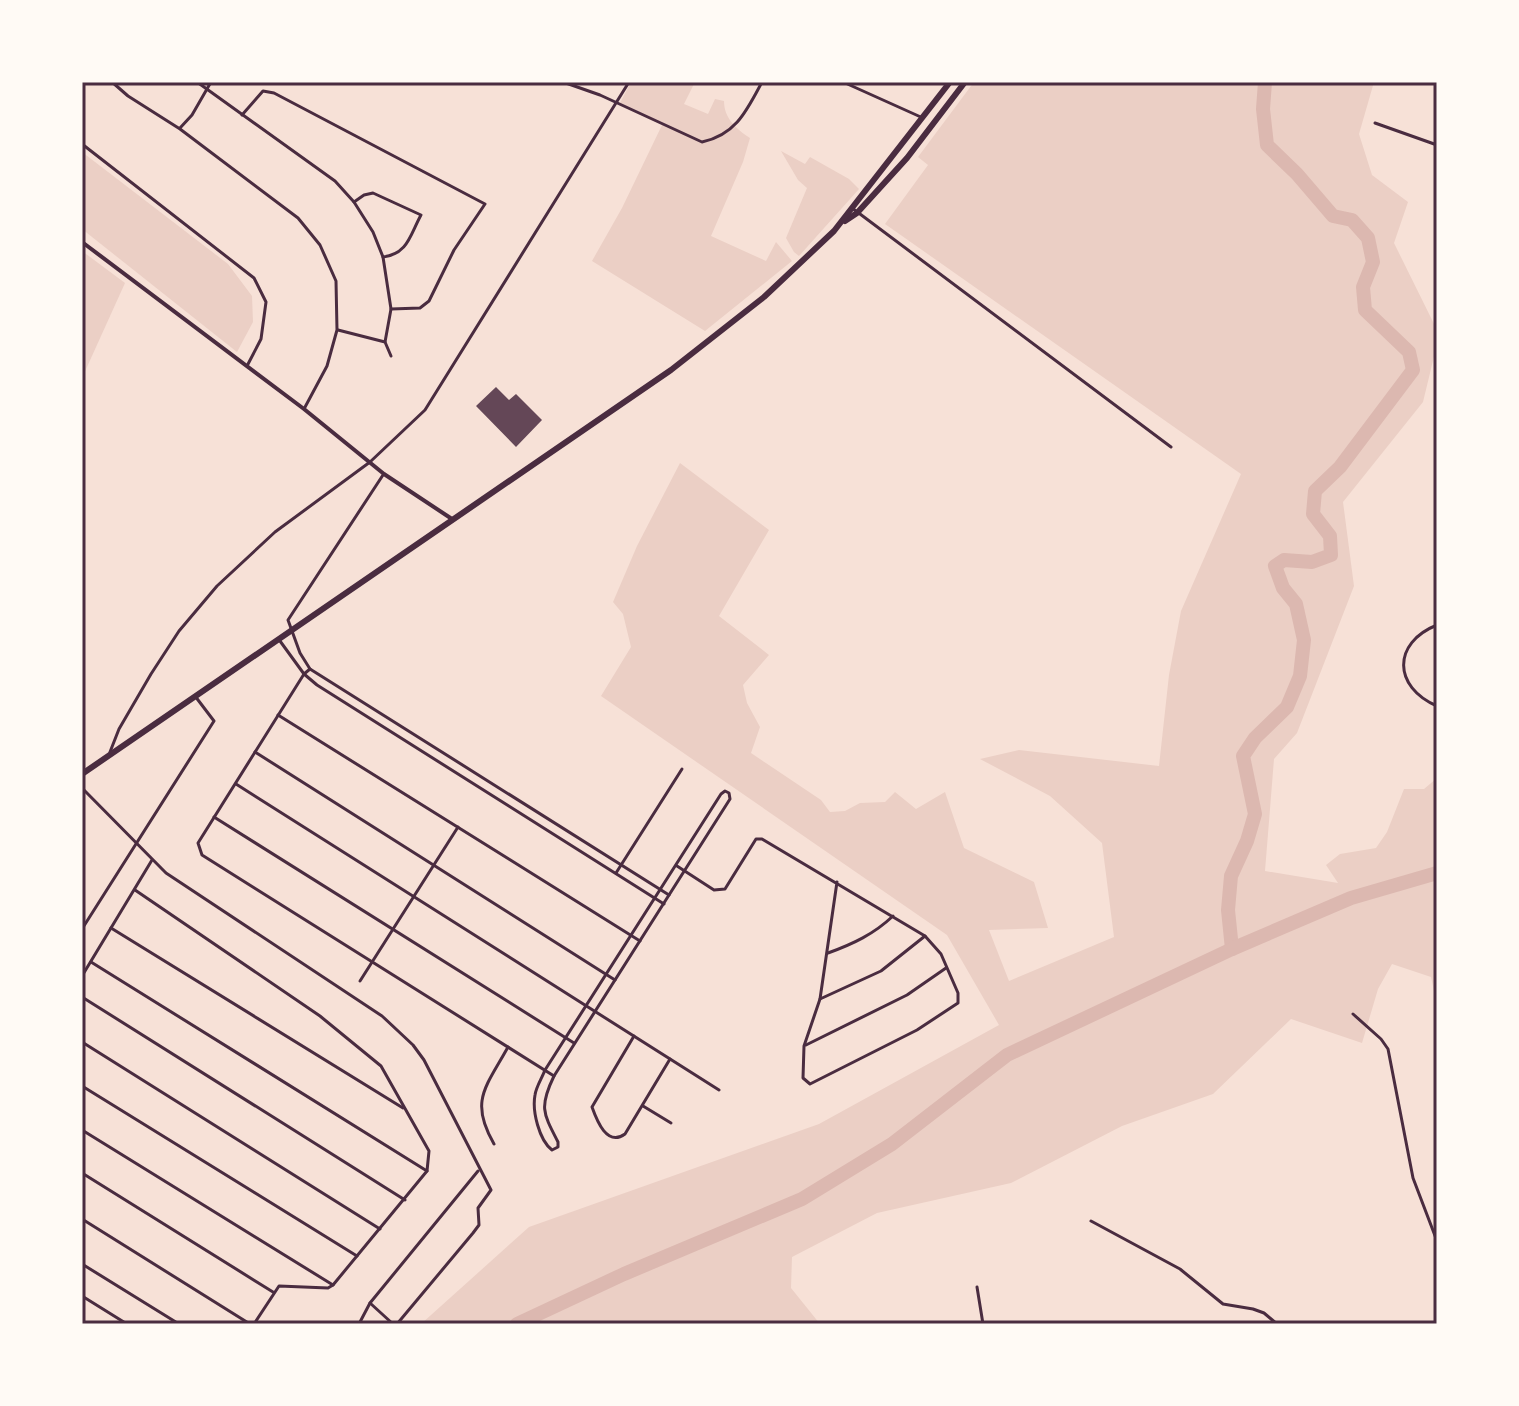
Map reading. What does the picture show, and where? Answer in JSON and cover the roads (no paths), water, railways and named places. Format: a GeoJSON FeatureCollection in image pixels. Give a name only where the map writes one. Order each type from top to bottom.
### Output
{"type":"FeatureCollection","features":[{"type":"Feature","properties":{"kind":"highway"},"geometry":{"type":"LineString","coordinates":[[854,210],[950,82]]}},
{"type":"Feature","properties":{"kind":"highway"},"geometry":{"type":"LineString","coordinates":[[82,774],[702,347],[791,274],[907,158],[965,82]]}},
{"type":"Feature","properties":{"kind":"street"},"geometry":{"type":"LineString","coordinates":[[112,82],[298,218],[320,245],[336,281],[337,330],[327,366],[304,409]]}},
{"type":"Feature","properties":{"kind":"street"},"geometry":{"type":"LineString","coordinates":[[197,82],[335,181],[354,202],[373,232],[383,257],[391,309],[385,342],[391,356]]}},
{"type":"Feature","properties":{"kind":"street"},"geometry":{"type":"LineString","coordinates":[[180,129],[211,82]]}},
{"type":"Feature","properties":{"kind":"street"},"geometry":{"type":"LineString","coordinates":[[563,82],[702,142],[717,139],[740,122],[762,82]]}},
{"type":"Feature","properties":{"kind":"street"},"geometry":{"type":"LineString","coordinates":[[109,755],[119,729],[151,674],[179,631],[217,586],[275,532],[370,462],[425,410],[629,82]]}},
{"type":"Feature","properties":{"kind":"street"},"geometry":{"type":"LineString","coordinates":[[843,82],[923,118]]}},
{"type":"Feature","properties":{"kind":"street"},"geometry":{"type":"LineString","coordinates":[[242,115],[263,91],[274,93],[485,204],[454,250],[429,301],[420,308],[391,309]]}},
{"type":"Feature","properties":{"kind":"street"},"geometry":{"type":"LineString","coordinates":[[1375,123],[1437,145]]}},
{"type":"Feature","properties":{"kind":"street"},"geometry":{"type":"LineString","coordinates":[[82,144],[254,278],[266,302],[261,339],[247,366]]}},
{"type":"Feature","properties":{"kind":"street"},"geometry":{"type":"LineString","coordinates":[[354,202],[373,193],[421,215],[402,252],[383,257]]}},
{"type":"Feature","properties":{"kind":"street"},"geometry":{"type":"LineString","coordinates":[[854,210],[1171,447]]}},
{"type":"Feature","properties":{"kind":"street"},"geometry":{"type":"LineString","coordinates":[[82,242],[304,409],[384,474],[452,519]]}},
{"type":"Feature","properties":{"kind":"street"},"geometry":{"type":"LineString","coordinates":[[337,330],[385,342]]}},
{"type":"Feature","properties":{"kind":"street"},"geometry":{"type":"LineString","coordinates":[[384,474],[288,620],[290,631],[310,669],[669,895]]}},
{"type":"Feature","properties":{"kind":"street"},"geometry":{"type":"LineString","coordinates":[[1437,625],[1417,634],[1408,646],[1404,660],[1404,674],[1410,688],[1420,699],[1437,706]]}},
{"type":"Feature","properties":{"kind":"street"},"geometry":{"type":"LineString","coordinates":[[278,639],[304,674],[317,685],[664,904]]}},
{"type":"Feature","properties":{"kind":"street"},"geometry":{"type":"LineString","coordinates":[[310,669],[198,843],[202,855],[554,1076]]}},
{"type":"Feature","properties":{"kind":"street"},"geometry":{"type":"LineString","coordinates":[[82,929],[214,721],[195,696]]}},
{"type":"Feature","properties":{"kind":"street"},"geometry":{"type":"LineString","coordinates":[[278,715],[640,941]]}},
{"type":"Feature","properties":{"kind":"street"},"geometry":{"type":"LineString","coordinates":[[255,752],[615,980]]}},
{"type":"Feature","properties":{"kind":"street"},"geometry":{"type":"LineString","coordinates":[[616,873],[682,769]]}},
{"type":"Feature","properties":{"kind":"street"},"geometry":{"type":"LineString","coordinates":[[235,784],[719,1090]]}},
{"type":"Feature","properties":{"kind":"street"},"geometry":{"type":"LineString","coordinates":[[82,788],[166,873],[382,1016],[413,1045],[424,1060],[491,1190],[478,1208],[479,1225],[395,1324],[370,1303]]}},
{"type":"Feature","properties":{"kind":"street"},"geometry":{"type":"LineString","coordinates":[[725,791],[729,793],[730,799],[554,1076],[544,1096],[543,1113],[558,1142],[557,1150],[547,1146],[535,1114],[535,1095],[545,1070],[656,899],[721,794],[725,791]]}},
{"type":"Feature","properties":{"kind":"street"},"geometry":{"type":"LineString","coordinates":[[214,817],[575,1043]]}},
{"type":"Feature","properties":{"kind":"street"},"geometry":{"type":"LineString","coordinates":[[360,981],[458,827]]}},
{"type":"Feature","properties":{"kind":"street"},"geometry":{"type":"LineString","coordinates":[[677,866],[714,890],[725,889],[756,839],[762,839],[837,882],[925,936],[941,954],[958,993],[958,1003],[917,1030],[810,1084],[803,1078],[804,1046],[820,999],[837,882]]}},
{"type":"Feature","properties":{"kind":"street"},"geometry":{"type":"LineString","coordinates":[[82,976],[152,860]]}},
{"type":"Feature","properties":{"kind":"street"},"geometry":{"type":"LineString","coordinates":[[82,1219],[252,1324],[279,1286],[328,1288],[333,1285],[427,1171],[429,1151],[381,1066],[320,1016],[135,890]]}},
{"type":"Feature","properties":{"kind":"street"},"geometry":{"type":"LineString","coordinates":[[828,953],[858,942],[893,916]]}},
{"type":"Feature","properties":{"kind":"street"},"geometry":{"type":"LineString","coordinates":[[111,928],[406,1110]]}},
{"type":"Feature","properties":{"kind":"street"},"geometry":{"type":"LineString","coordinates":[[820,999],[881,971],[925,936]]}},
{"type":"Feature","properties":{"kind":"street"},"geometry":{"type":"LineString","coordinates":[[91,962],[427,1171]]}},
{"type":"Feature","properties":{"kind":"street"},"geometry":{"type":"LineString","coordinates":[[804,1046],[907,995],[946,968]]}},
{"type":"Feature","properties":{"kind":"street"},"geometry":{"type":"LineString","coordinates":[[82,997],[405,1200]]}},
{"type":"Feature","properties":{"kind":"street"},"geometry":{"type":"LineString","coordinates":[[1353,1014],[1388,1049],[1413,1178],[1437,1241]]}},
{"type":"Feature","properties":{"kind":"street"},"geometry":{"type":"LineString","coordinates":[[634,1036],[595,1098],[593,1110],[612,1139],[625,1134],[670,1059]]}},
{"type":"Feature","properties":{"kind":"street"},"geometry":{"type":"LineString","coordinates":[[82,1042],[380,1229]]}},
{"type":"Feature","properties":{"kind":"street"},"geometry":{"type":"LineString","coordinates":[[494,1144],[480,1113],[483,1093],[508,1047]]}},
{"type":"Feature","properties":{"kind":"street"},"geometry":{"type":"LineString","coordinates":[[82,1086],[357,1256]]}},
{"type":"Feature","properties":{"kind":"street"},"geometry":{"type":"LineString","coordinates":[[643,1106],[671,1123]]}},
{"type":"Feature","properties":{"kind":"street"},"geometry":{"type":"LineString","coordinates":[[82,1130],[333,1285]]}},
{"type":"Feature","properties":{"kind":"street"},"geometry":{"type":"LineString","coordinates":[[360,1322],[370,1303],[479,1169]]}},
{"type":"Feature","properties":{"kind":"street"},"geometry":{"type":"LineString","coordinates":[[82,1173],[273,1292]]}},
{"type":"Feature","properties":{"kind":"street"},"geometry":{"type":"LineString","coordinates":[[1091,1221],[1180,1269],[1223,1304],[1264,1313],[1277,1324]]}},
{"type":"Feature","properties":{"kind":"street"},"geometry":{"type":"LineString","coordinates":[[82,1264],[179,1324]]}},
{"type":"Feature","properties":{"kind":"street"},"geometry":{"type":"LineString","coordinates":[[977,1287],[983,1324]]}},
{"type":"Feature","properties":{"kind":"street"},"geometry":{"type":"LineString","coordinates":[[82,1296],[127,1324]]}},
{"type":"Feature","properties":{"kind":"waterway"},"geometry":{"type":"LineString","coordinates":[[1232,949],[1228,910],[1231,876],[1255,814],[1243,756],[1255,738],[1287,707],[1300,676],[1304,640],[1296,604],[1283,588],[1275,566],[1284,560],[1312,562],[1331,555],[1330,536],[1313,514],[1315,491],[1340,467],[1413,370],[1409,352],[1365,310],[1363,287],[1373,262],[1368,238],[1352,220],[1333,216],[1267,145],[1263,109],[1265,82]]}},
{"type":"Feature","properties":{"kind":"waterway"},"geometry":{"type":"LineString","coordinates":[[517,1324],[624,1274],[802,1199],[892,1144],[1007,1055],[1232,949],[1351,898],[1437,873]]}}]}
